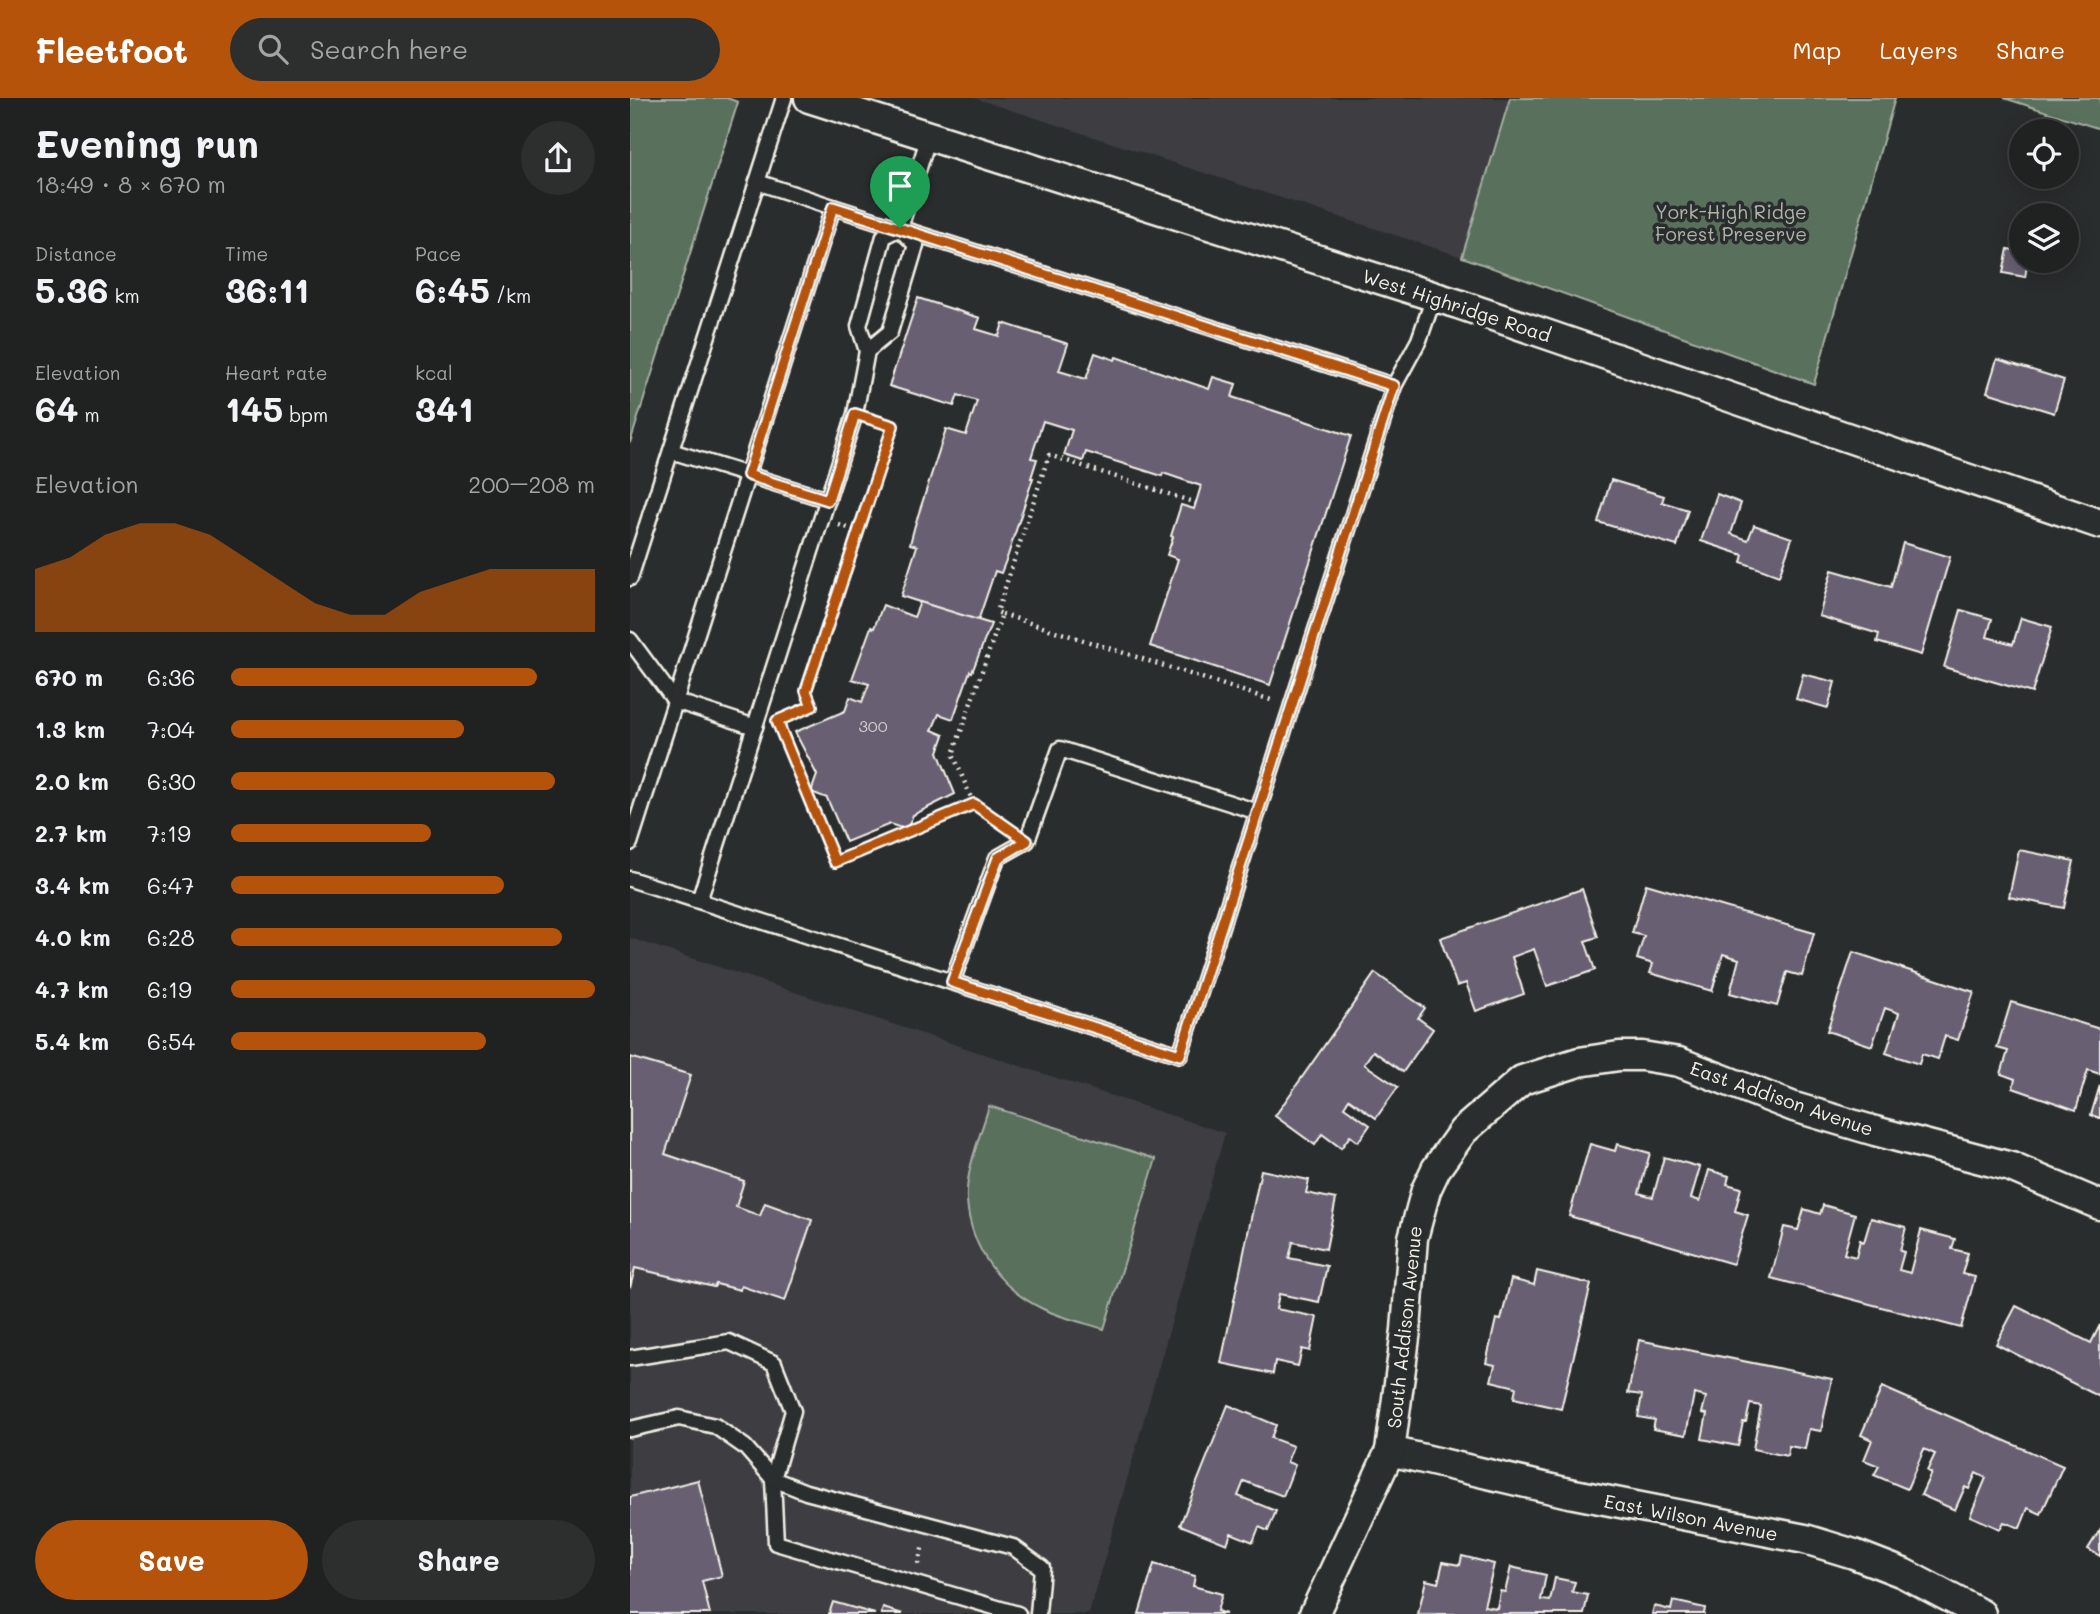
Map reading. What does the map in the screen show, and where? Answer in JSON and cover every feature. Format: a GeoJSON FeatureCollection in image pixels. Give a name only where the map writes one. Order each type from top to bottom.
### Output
{"type":"FeatureCollection","features":[{"type":"Feature","properties":{"kind":"street","name":"West Highridge Road"},"geometry":{"type":"LineString","coordinates":[[809,98],[1434,297],[2100,524]]}},
{"type":"Feature","properties":{"kind":"street","name":"East Addison Avenue"},"geometry":{"type":"LineString","coordinates":[[1471,1123],[1522,1080],[1579,1062],[1619,1056],[1642,1056],[1679,1062],[1794,1107],[2011,1167],[2100,1205]]}},
{"type":"Feature","properties":{"kind":"street","name":"South Addison Avenue"},"geometry":{"type":"LineString","coordinates":[[1314,1614],[1390,1451],[1406,1331],[1412,1238],[1417,1217],[1436,1169],[1450,1147],[1471,1123]]}},
{"type":"Feature","properties":{"kind":"street","name":"East Wilson Avenue"},"geometry":{"type":"LineString","coordinates":[[1390,1451],[1569,1493],[1805,1539],[1903,1573],[1981,1614]]}},
{"type":"Feature","properties":{"kind":"lane"},"geometry":{"type":"LineString","coordinates":[[630,578],[784,98]]}},
{"type":"Feature","properties":{"kind":"lane"},"geometry":{"type":"LineString","coordinates":[[699,901],[855,414],[867,351],[859,326],[884,236],[900,228],[929,136]]}},
{"type":"Feature","properties":{"kind":"lane"},"geometry":{"type":"LineString","coordinates":[[757,182],[1394,386]]}},
{"type":"Feature","properties":{"kind":"lane"},"geometry":{"type":"LineString","coordinates":[[630,843],[833,207]]}},
{"type":"Feature","properties":{"kind":"lane"},"geometry":{"type":"LineString","coordinates":[[867,351],[890,332],[916,245],[900,228]]}},
{"type":"Feature","properties":{"kind":"lane"},"geometry":{"type":"LineString","coordinates":[[630,879],[1180,1055],[1394,386],[1419,340],[1434,297]]}},
{"type":"Feature","properties":{"kind":"lane"},"geometry":{"type":"LineString","coordinates":[[671,451],[828,500]]}},
{"type":"Feature","properties":{"kind":"lane"},"geometry":{"type":"LineString","coordinates":[[630,640],[675,701],[755,727]]}},
{"type":"Feature","properties":{"kind":"lane"},"geometry":{"type":"LineString","coordinates":[[952,982],[998,858],[1027,841],[1060,749],[1258,812]]}},
{"type":"Feature","properties":{"kind":"lane"},"geometry":{"type":"LineString","coordinates":[[630,1358],[729,1342],[774,1363],[793,1411],[773,1479],[776,1544],[1018,1614]]}},
{"type":"Feature","properties":{"kind":"lane"},"geometry":{"type":"LineString","coordinates":[[630,1429],[679,1418],[715,1426],[745,1447],[773,1479],[806,1492],[1013,1547],[1042,1568],[1038,1614]]}},
{"type":"Feature","properties":{"kind":"path"},"geometry":{"type":"LineString","coordinates":[[872,419],[876,406]]}},
{"type":"Feature","properties":{"kind":"path"},"geometry":{"type":"LineString","coordinates":[[855,414],[893,426],[806,691],[812,706],[777,721],[835,862],[974,804]]}},
{"type":"Feature","properties":{"kind":"path"},"geometry":{"type":"LineString","coordinates":[[1196,503],[1049,455],[997,612],[1275,701]]}},
{"type":"Feature","properties":{"kind":"path"},"geometry":{"type":"LineString","coordinates":[[1002,614],[953,754],[974,804],[1027,841]]}},
{"type":"Feature","properties":{"kind":"path"},"geometry":{"type":"LineString","coordinates":[[912,1583],[929,1524]]}},
{"type":"Feature","properties":{"kind":"shaded area"},"geometry":{"type":"Polygon","coordinates":[[[974,98],[1510,98],[1462,257],[974,98]]]}},
{"type":"Feature","properties":{"kind":"shaded area"},"geometry":{"type":"Polygon","coordinates":[[[630,938],[1225,1133],[1089,1614],[630,1614],[630,938]]]}},
{"type":"Feature","properties":{"kind":"green space"},"geometry":{"type":"Polygon","coordinates":[[[630,98],[727,98],[738,102],[630,443],[630,98]]]}},
{"type":"Feature","properties":{"kind":"green space","name":"York-High Ridge Forest Preserve"},"geometry":{"type":"Polygon","coordinates":[[[1510,98],[1895,98],[1814,384],[1462,257],[1510,98]]]}},
{"type":"Feature","properties":{"kind":"green space"},"geometry":{"type":"Polygon","coordinates":[[[2004,98],[2100,98],[2100,129],[2079,122],[2079,119],[2069,119],[2004,98]]]}},
{"type":"Feature","properties":{"kind":"green space"},"geometry":{"type":"Polygon","coordinates":[[[989,1106],[1156,1159],[1104,1329],[1058,1315],[1028,1301],[1001,1278],[981,1250],[969,1218],[967,1189],[971,1165],[989,1106]]]}},
{"type":"Feature","properties":{"kind":"building"},"geometry":{"type":"Polygon","coordinates":[[[2009,249],[2009,273],[2026,273],[2025,277],[2003,273],[2009,249]]]}},
{"type":"Feature","properties":{"kind":"building"},"geometry":{"type":"Polygon","coordinates":[[[918,298],[980,318],[976,329],[999,336],[1003,323],[1068,344],[1059,371],[1086,379],[1095,353],[1115,360],[1116,357],[1209,389],[1213,377],[1236,384],[1232,397],[1351,436],[1270,685],[1150,646],[1178,559],[1167,555],[1173,537],[1171,536],[1181,505],[1194,509],[1201,486],[1086,452],[1083,461],[1064,455],[1072,430],[1043,421],[1031,458],[1037,459],[1033,478],[1008,555],[1001,573],[995,571],[978,621],[901,596],[917,546],[910,544],[915,525],[946,429],[966,435],[977,401],[958,395],[954,406],[889,386],[918,298]]]}},
{"type":"Feature","properties":{"kind":"building"},"geometry":{"type":"Polygon","coordinates":[[[1997,359],[2064,380],[2054,413],[1987,392],[1997,359]]]}},
{"type":"Feature","properties":{"kind":"building"},"geometry":{"type":"Polygon","coordinates":[[[1611,480],[1664,496],[1662,502],[1688,510],[1677,546],[1598,522],[1611,480]]]}},
{"type":"Feature","properties":{"kind":"building"},"geometry":{"type":"Polygon","coordinates":[[[1717,494],[1741,503],[1731,534],[1748,540],[1754,525],[1792,538],[1779,576],[1741,562],[1743,555],[1701,541],[1717,494]]]}},
{"type":"Feature","properties":{"kind":"building"},"geometry":{"type":"Polygon","coordinates":[[[1903,543],[1950,557],[1921,655],[1877,642],[1879,634],[1819,616],[1832,570],[1891,587],[1903,543]]]}},
{"type":"Feature","properties":{"kind":"building"},"geometry":{"type":"Polygon","coordinates":[[[920,602],[991,624],[953,719],[939,714],[932,730],[944,735],[938,752],[955,794],[913,815],[907,830],[890,824],[846,842],[827,798],[811,792],[817,775],[795,732],[845,711],[850,697],[862,702],[869,684],[852,679],[871,627],[874,628],[883,605],[914,617],[920,602]]]}},
{"type":"Feature","properties":{"kind":"building"},"geometry":{"type":"Polygon","coordinates":[[[1961,610],[1992,619],[1987,637],[2013,644],[2021,618],[2052,627],[2032,693],[1944,667],[1961,610]]]}},
{"type":"Feature","properties":{"kind":"building"},"geometry":{"type":"Polygon","coordinates":[[[1803,674],[1835,682],[1828,708],[1796,699],[1803,674]]]}},
{"type":"Feature","properties":{"kind":"building"},"geometry":{"type":"Polygon","coordinates":[[[2019,850],[2074,861],[2064,908],[2009,897],[2019,850]]]}},
{"type":"Feature","properties":{"kind":"building"},"geometry":{"type":"Polygon","coordinates":[[[1646,884],[1814,933],[1802,976],[1787,972],[1777,1006],[1730,993],[1739,959],[1723,954],[1712,991],[1650,973],[1653,964],[1637,959],[1644,936],[1632,933],[1646,884]]]}},
{"type":"Feature","properties":{"kind":"building"},"geometry":{"type":"Polygon","coordinates":[[[1582,889],[1598,937],[1585,941],[1595,970],[1547,986],[1534,949],[1512,957],[1524,994],[1476,1011],[1466,983],[1457,986],[1440,938],[1582,889]]]}},
{"type":"Feature","properties":{"kind":"building"},"geometry":{"type":"Polygon","coordinates":[[[1853,952],[1974,992],[1958,1040],[1945,1036],[1938,1059],[1922,1054],[1919,1064],[1886,1053],[1899,1013],[1885,1008],[1872,1046],[1827,1031],[1853,952]]]}},
{"type":"Feature","properties":{"kind":"building"},"geometry":{"type":"Polygon","coordinates":[[[1375,973],[1425,1008],[1418,1018],[1433,1029],[1403,1072],[1373,1051],[1364,1064],[1398,1087],[1376,1118],[1349,1099],[1344,1107],[1370,1125],[1358,1142],[1350,1136],[1341,1148],[1322,1134],[1315,1145],[1275,1116],[1375,973]]]}},
{"type":"Feature","properties":{"kind":"building"},"geometry":{"type":"Polygon","coordinates":[[[2011,1002],[2100,1029],[2100,1074],[2088,1070],[2076,1110],[2013,1088],[2015,1079],[2001,1074],[2008,1051],[1997,1048],[2011,1002]]]}},
{"type":"Feature","properties":{"kind":"building"},"geometry":{"type":"Polygon","coordinates":[[[630,1057],[691,1075],[665,1154],[744,1181],[736,1207],[760,1216],[765,1203],[812,1220],[785,1301],[741,1286],[740,1290],[716,1284],[714,1287],[635,1268],[630,1288],[630,1057]]]}},
{"type":"Feature","properties":{"kind":"building"},"geometry":{"type":"Polygon","coordinates":[[[2100,1085],[2100,1118],[2091,1115],[2100,1085]]]}},
{"type":"Feature","properties":{"kind":"building"},"geometry":{"type":"Polygon","coordinates":[[[1590,1144],[1615,1151],[1617,1144],[1650,1153],[1639,1193],[1653,1197],[1664,1157],[1700,1167],[1691,1198],[1700,1201],[1709,1170],[1729,1176],[1727,1184],[1741,1188],[1735,1211],[1748,1215],[1733,1264],[1569,1216],[1590,1144]]]}},
{"type":"Feature","properties":{"kind":"building"},"geometry":{"type":"Polygon","coordinates":[[[1261,1170],[1309,1180],[1306,1193],[1336,1199],[1326,1249],[1293,1242],[1289,1258],[1327,1266],[1319,1302],[1279,1294],[1276,1309],[1317,1317],[1310,1351],[1302,1349],[1298,1366],[1275,1361],[1273,1374],[1221,1363],[1261,1170]]]}},
{"type":"Feature","properties":{"kind":"building"},"geometry":{"type":"Polygon","coordinates":[[[1823,1205],[1855,1214],[1844,1254],[1856,1257],[1860,1240],[1864,1242],[1871,1218],[1906,1227],[1899,1270],[1910,1273],[1921,1230],[1955,1239],[1952,1249],[1968,1253],[1962,1274],[1975,1277],[1961,1328],[1771,1278],[1784,1227],[1798,1230],[1804,1209],[1820,1214],[1823,1205]]]}},
{"type":"Feature","properties":{"kind":"building"},"geometry":{"type":"Polygon","coordinates":[[[1537,1271],[1591,1284],[1561,1409],[1514,1398],[1516,1387],[1491,1381],[1495,1365],[1486,1363],[1496,1319],[1501,1320],[1511,1279],[1534,1285],[1537,1271]]]}},
{"type":"Feature","properties":{"kind":"building"},"geometry":{"type":"Polygon","coordinates":[[[2016,1306],[2091,1343],[2100,1325],[2100,1397],[1996,1344],[2016,1306]]]}},
{"type":"Feature","properties":{"kind":"building"},"geometry":{"type":"Polygon","coordinates":[[[1639,1340],[1832,1379],[1821,1431],[1809,1429],[1805,1449],[1789,1446],[1787,1456],[1753,1449],[1761,1406],[1750,1404],[1738,1446],[1702,1439],[1707,1414],[1702,1413],[1706,1397],[1694,1394],[1686,1435],[1653,1429],[1655,1420],[1638,1417],[1642,1395],[1628,1393],[1639,1340]]]}},
{"type":"Feature","properties":{"kind":"building"},"geometry":{"type":"Polygon","coordinates":[[[1882,1387],[2063,1466],[2041,1514],[2028,1508],[2020,1528],[2004,1522],[2000,1529],[1970,1516],[1986,1478],[1976,1473],[1969,1489],[1965,1487],[1955,1510],[1921,1495],[1931,1473],[1927,1471],[1935,1454],[1924,1449],[1907,1489],[1874,1475],[1879,1466],[1864,1460],[1872,1440],[1861,1435],[1882,1387]]]}},
{"type":"Feature","properties":{"kind":"building"},"geometry":{"type":"Polygon","coordinates":[[[1228,1405],[1276,1425],[1271,1438],[1293,1446],[1287,1462],[1295,1465],[1283,1496],[1244,1481],[1238,1496],[1276,1511],[1268,1531],[1259,1527],[1253,1542],[1231,1533],[1227,1544],[1180,1525],[1228,1405]]]}},
{"type":"Feature","properties":{"kind":"building"},"geometry":{"type":"Polygon","coordinates":[[[698,1480],[722,1576],[702,1581],[710,1614],[630,1614],[630,1497],[698,1480]]]}},
{"type":"Feature","properties":{"kind":"building"},"geometry":{"type":"Polygon","coordinates":[[[2100,1530],[2100,1556],[2088,1549],[2100,1530]]]}},
{"type":"Feature","properties":{"kind":"building"},"geometry":{"type":"Polygon","coordinates":[[[1462,1556],[1494,1564],[1484,1606],[1497,1608],[1500,1591],[1505,1592],[1511,1567],[1546,1575],[1541,1600],[1550,1601],[1555,1578],[1575,1582],[1572,1592],[1588,1595],[1584,1614],[1418,1614],[1426,1580],[1438,1583],[1443,1562],[1460,1565],[1462,1556]]]}},
{"type":"Feature","properties":{"kind":"building"},"geometry":{"type":"Polygon","coordinates":[[[1154,1564],[1195,1576],[1193,1586],[1222,1594],[1217,1611],[1226,1614],[1139,1614],[1154,1564]]]}},
{"type":"Feature","properties":{"kind":"building"},"geometry":{"type":"Polygon","coordinates":[[[1673,1601],[1705,1608],[1704,1614],[1652,1614],[1654,1606],[1671,1610],[1673,1601]]]}},
{"type":"Feature","properties":{"kind":"building"},"geometry":{"type":"Polygon","coordinates":[[[833,1602],[875,1614],[829,1614],[833,1602]]]}},
{"type":"Feature","properties":{"kind":"building"},"geometry":{"type":"Polygon","coordinates":[[[883,1608],[903,1614],[881,1614],[883,1608]]]}},
{"type":"Feature","properties":{"kind":"route"},"geometry":{"type":"LineString","coordinates":[[833,207],[900,228],[1394,386],[1180,1055],[952,982],[998,858],[1027,841],[974,804],[835,862],[777,721],[812,706],[806,691],[893,426],[855,414],[828,500],[748,475],[833,207]]}}]}
